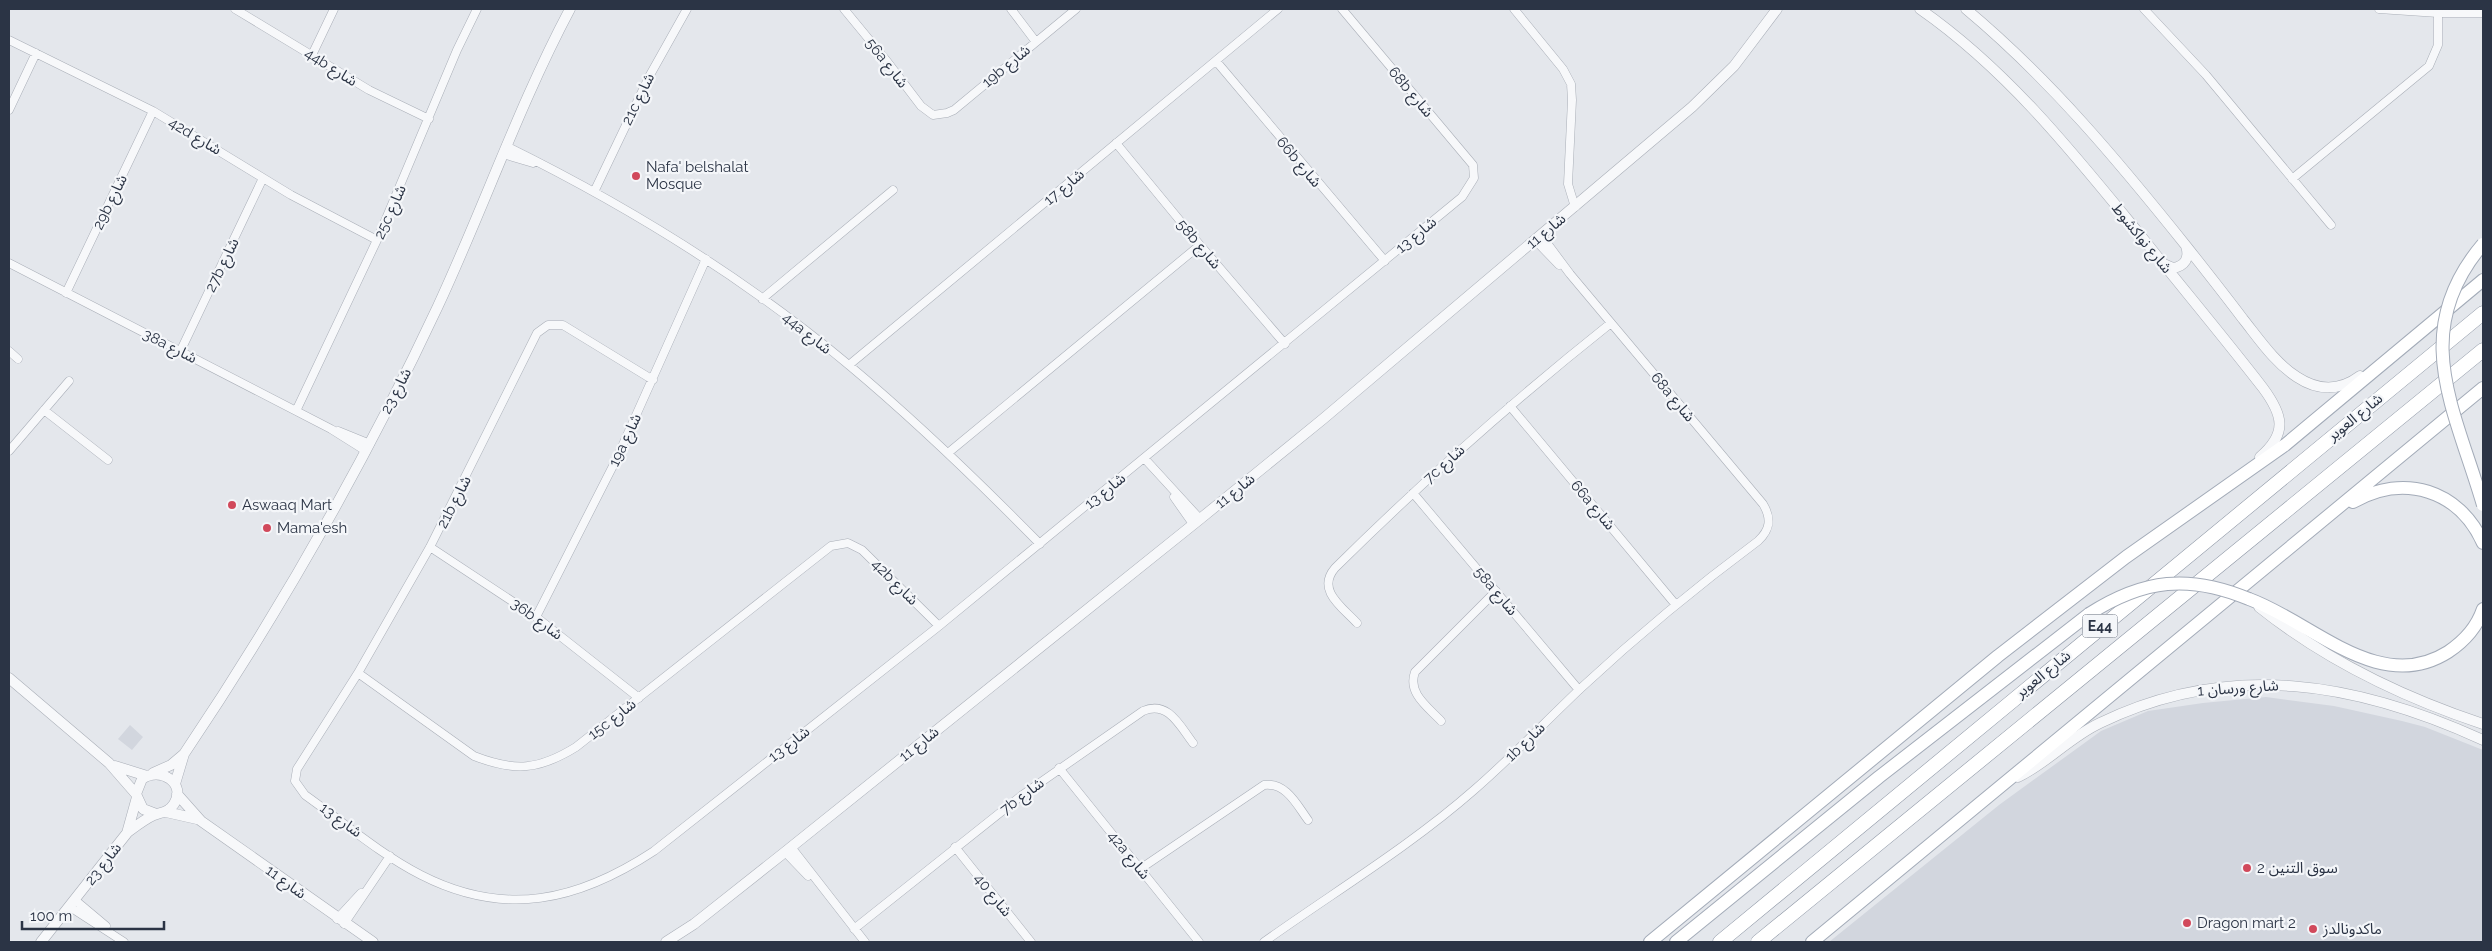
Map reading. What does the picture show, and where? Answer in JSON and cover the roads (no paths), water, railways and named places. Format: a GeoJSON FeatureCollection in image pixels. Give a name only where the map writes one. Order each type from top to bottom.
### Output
{"type":"FeatureCollection","features":[{"type":"Feature","properties":{"kind":"highway","name":"شارع العوير"},"geometry":{"type":"LineString","coordinates":[[1720,942],[2483,313]]}},
{"type":"Feature","properties":{"kind":"highway","name":"شارع العوير"},"geometry":{"type":"LineString","coordinates":[[1758,942],[2483,350]]}},
{"type":"Feature","properties":{"kind":"main road"},"geometry":{"type":"LineString","coordinates":[[2483,244],[2461,273],[2452,292],[2446,312],[2442,353],[2449,398],[2483,505]]}},
{"type":"Feature","properties":{"kind":"main road"},"geometry":{"type":"LineString","coordinates":[[1650,942],[1998,656],[2126,557],[2292,440],[2483,280]]}},
{"type":"Feature","properties":{"kind":"main road"},"geometry":{"type":"LineString","coordinates":[[1812,942],[2483,388]]}},
{"type":"Feature","properties":{"kind":"main road"},"geometry":{"type":"LineString","coordinates":[[2316,526],[2355,501],[2374,492],[2395,488],[2416,488],[2436,494],[2454,504],[2469,518],[2483,543]]}},
{"type":"Feature","properties":{"kind":"main road"},"geometry":{"type":"LineString","coordinates":[[1676,942],[1879,777],[2089,614],[2113,598],[2139,588],[2167,582],[2223,588],[2274,609],[2351,652],[2388,665],[2408,667],[2426,663],[2457,646],[2471,632],[2483,609]]}},
{"type":"Feature","properties":{"kind":"street","name":"44b شارع"},"geometry":{"type":"LineString","coordinates":[[235,9],[369,90],[429,119]]}},
{"type":"Feature","properties":{"kind":"street"},"geometry":{"type":"LineString","coordinates":[[312,55],[334,9]]}},
{"type":"Feature","properties":{"kind":"street","name":"25c شارع"},"geometry":{"type":"LineString","coordinates":[[296,411],[378,240],[457,50],[477,9]]}},
{"type":"Feature","properties":{"kind":"street","name":"شارع 23"},"geometry":{"type":"LineString","coordinates":[[150,774],[171,765],[184,754],[282,601],[368,447],[439,304],[528,92],[570,9]]}},
{"type":"Feature","properties":{"kind":"street","name":"21c شارع"},"geometry":{"type":"LineString","coordinates":[[594,192],[650,75],[687,9]]}},
{"type":"Feature","properties":{"kind":"street","name":"56a شارع"},"geometry":{"type":"LineString","coordinates":[[844,9],[886,60],[920,106],[933,114]]}},
{"type":"Feature","properties":{"kind":"street"},"geometry":{"type":"LineString","coordinates":[[1011,9],[1036,42]]}},
{"type":"Feature","properties":{"kind":"street","name":"19b شارع"},"geometry":{"type":"LineString","coordinates":[[933,114],[940,115],[954,110],[1076,9]]}},
{"type":"Feature","properties":{"kind":"street","name":"شارع 17"},"geometry":{"type":"LineString","coordinates":[[849,365],[1278,9]]}},
{"type":"Feature","properties":{"kind":"street","name":"68b شارع"},"geometry":{"type":"LineString","coordinates":[[1342,9],[1469,159],[1473,165],[1474,178]]}},
{"type":"Feature","properties":{"kind":"street"},"geometry":{"type":"LineString","coordinates":[[1514,9],[1563,69],[1571,84],[1568,184],[1575,207]]}},
{"type":"Feature","properties":{"kind":"street","name":"شارع 11"},"geometry":{"type":"LineString","coordinates":[[669,941],[788,849],[1197,522],[1575,207],[1713,87],[1752,44],[1777,9]]}},
{"type":"Feature","properties":{"kind":"street","name":"شارع نواكشوط"},"geometry":{"type":"LineString","coordinates":[[1920,9],[1984,60],[2028,102],[2070,148],[2256,379],[2278,411],[2280,422],[2276,442],[2223,487]]}},
{"type":"Feature","properties":{"kind":"street","name":"شارع نواكشوط"},"geometry":{"type":"LineString","coordinates":[[1966,9],[2006,42],[2049,84],[2186,246],[2265,347],[2296,376],[2310,384],[2325,388],[2341,387],[2353,381],[2404,345]]}},
{"type":"Feature","properties":{"kind":"street"},"geometry":{"type":"LineString","coordinates":[[2144,9],[2206,75],[2331,225]]}},
{"type":"Feature","properties":{"kind":"street"},"geometry":{"type":"LineString","coordinates":[[2379,9],[2438,13],[2483,13]]}},
{"type":"Feature","properties":{"kind":"street"},"geometry":{"type":"LineString","coordinates":[[2292,179],[2429,66],[2438,45],[2438,13]]}},
{"type":"Feature","properties":{"kind":"street","name":"42d شارع"},"geometry":{"type":"LineString","coordinates":[[9,40],[153,111],[263,178],[378,240]]}},
{"type":"Feature","properties":{"kind":"street"},"geometry":{"type":"LineString","coordinates":[[9,110],[36,53]]}},
{"type":"Feature","properties":{"kind":"street","name":"66b شارع"},"geometry":{"type":"LineString","coordinates":[[1216,61],[1384,261]]}},
{"type":"Feature","properties":{"kind":"street","name":"29b شارع"},"geometry":{"type":"LineString","coordinates":[[66,293],[153,111]]}},
{"type":"Feature","properties":{"kind":"street","name":"58b شارع"},"geometry":{"type":"LineString","coordinates":[[1116,143],[1285,344]]}},
{"type":"Feature","properties":{"kind":"street","name":"44a شارع"},"geometry":{"type":"LineString","coordinates":[[505,150],[542,165],[663,231],[762,299],[849,365],[948,453],[1040,544]]}},
{"type":"Feature","properties":{"kind":"street","name":"27b شارع"},"geometry":{"type":"LineString","coordinates":[[180,352],[263,178]]}},
{"type":"Feature","properties":{"kind":"street","name":"شارع 13"},"geometry":{"type":"LineString","coordinates":[[295,781],[305,795],[390,856],[420,875],[453,889],[487,897],[522,900],[549,897],[592,886],[624,871],[654,851],[939,626],[1145,459],[1462,197],[1474,178]]}},
{"type":"Feature","properties":{"kind":"street"},"geometry":{"type":"LineString","coordinates":[[762,299],[893,190]]}},
{"type":"Feature","properties":{"kind":"street","name":"68a شارع"},"geometry":{"type":"LineString","coordinates":[[1538,237],[1763,504],[1769,523]]}},
{"type":"Feature","properties":{"kind":"street"},"geometry":{"type":"LineString","coordinates":[[948,453],[1200,245]]}},
{"type":"Feature","properties":{"kind":"street"},"geometry":{"type":"LineString","coordinates":[[2162,262],[2173,268],[2179,267],[2187,258],[2186,246]]}},
{"type":"Feature","properties":{"kind":"street","name":"19a شارع"},"geometry":{"type":"LineString","coordinates":[[536,617],[616,460],[654,380],[706,259]]}},
{"type":"Feature","properties":{"kind":"street","name":"38a شارع"},"geometry":{"type":"LineString","coordinates":[[9,263],[368,447]]}},
{"type":"Feature","properties":{"kind":"street","name":"21b شارع"},"geometry":{"type":"LineString","coordinates":[[295,781],[300,763],[358,673],[430,547],[479,454],[533,340],[542,328],[556,324],[569,328],[654,380]]}},
{"type":"Feature","properties":{"kind":"street","name":"7c شارع"},"geometry":{"type":"LineString","coordinates":[[1357,623],[1329,593],[1327,586],[1330,573],[1413,492],[1510,406],[1611,324]]}},
{"type":"Feature","properties":{"kind":"street"},"geometry":{"type":"LineString","coordinates":[[9,351],[18,359]]}},
{"type":"Feature","properties":{"kind":"street"},"geometry":{"type":"LineString","coordinates":[[9,452],[69,381]]}},
{"type":"Feature","properties":{"kind":"street","name":"66a شارع"},"geometry":{"type":"LineString","coordinates":[[1510,406],[1676,605]]}},
{"type":"Feature","properties":{"kind":"street"},"geometry":{"type":"LineString","coordinates":[[44,410],[108,460]]}},
{"type":"Feature","properties":{"kind":"street"},"geometry":{"type":"LineString","coordinates":[[1145,459],[1197,522]]}},
{"type":"Feature","properties":{"kind":"street","name":"58a شارع"},"geometry":{"type":"LineString","coordinates":[[1413,492],[1579,690]]}},
{"type":"Feature","properties":{"kind":"street","name":"1b شارع"},"geometry":{"type":"LineString","coordinates":[[1264,942],[1400,849],[1438,820],[1505,762],[1579,690],[1676,605],[1758,541],[1767,530],[1769,523]]}},
{"type":"Feature","properties":{"kind":"street","name":"15c شارع"},"geometry":{"type":"LineString","coordinates":[[358,673],[474,756],[511,767],[528,767],[560,757],[639,698],[824,550],[840,543],[848,543]]}},
{"type":"Feature","properties":{"kind":"street","name":"42b شارع"},"geometry":{"type":"LineString","coordinates":[[848,543],[868,555],[939,626]]}},
{"type":"Feature","properties":{"kind":"street","name":"36b شارع"},"geometry":{"type":"LineString","coordinates":[[430,547],[536,617],[639,698]]}},
{"type":"Feature","properties":{"kind":"street"},"geometry":{"type":"LineString","coordinates":[[1441,722],[1414,692],[1412,678],[1415,672],[1496,591]]}},
{"type":"Feature","properties":{"kind":"street"},"geometry":{"type":"LineString","coordinates":[[2249,599],[2286,627],[2374,679],[2483,724]]}},
{"type":"Feature","properties":{"kind":"street"},"geometry":{"type":"LineString","coordinates":[[9,678],[109,763],[136,796],[143,809],[156,814],[166,812],[174,804],[176,789],[166,775],[150,774],[109,763]]}},
{"type":"Feature","properties":{"kind":"street","name":"شارع ورسان 1"},"geometry":{"type":"LineString","coordinates":[[2008,781],[2031,770],[2083,732],[2120,713],[2169,696],[2228,686],[2279,684],[2348,693],[2426,716],[2483,740]]}},
{"type":"Feature","properties":{"kind":"street","name":"7b شارع"},"geometry":{"type":"LineString","coordinates":[[854,929],[1059,768],[1149,708],[1163,709],[1170,713],[1193,743]]}},
{"type":"Feature","properties":{"kind":"street","name":"شارع 23"},"geometry":{"type":"LineString","coordinates":[[176,789],[184,754]]}},
{"type":"Feature","properties":{"kind":"street","name":"42a شارع"},"geometry":{"type":"LineString","coordinates":[[1059,768],[1199,942]]}},
{"type":"Feature","properties":{"kind":"street"},"geometry":{"type":"LineString","coordinates":[[136,796],[139,784],[150,774]]}},
{"type":"Feature","properties":{"kind":"street"},"geometry":{"type":"LineString","coordinates":[[1140,869],[1264,785],[1271,784],[1284,789],[1308,820]]}},
{"type":"Feature","properties":{"kind":"street","name":"شارع 11"},"geometry":{"type":"LineString","coordinates":[[176,789],[201,821],[341,922],[373,942]]}},
{"type":"Feature","properties":{"kind":"street","name":"شارع 23"},"geometry":{"type":"LineString","coordinates":[[127,833],[136,796]]}},
{"type":"Feature","properties":{"kind":"street","name":"شارع 11"},"geometry":{"type":"LineString","coordinates":[[166,812],[201,821]]}},
{"type":"Feature","properties":{"kind":"street","name":"شارع 23"},"geometry":{"type":"LineString","coordinates":[[41,942],[127,833],[156,814]]}},
{"type":"Feature","properties":{"kind":"street","name":"شارع 40"},"geometry":{"type":"LineString","coordinates":[[955,848],[1031,942]]}},
{"type":"Feature","properties":{"kind":"street"},"geometry":{"type":"LineString","coordinates":[[788,849],[865,942]]}},
{"type":"Feature","properties":{"kind":"street"},"geometry":{"type":"LineString","coordinates":[[341,922],[390,856]]}},
{"type":"Feature","properties":{"kind":"street"},"geometry":{"type":"LineString","coordinates":[[73,903],[124,942]]}},
{"type":"Feature","properties":{"kind":"place","name":"Nafa' belshalat Mosque"},"geometry":{"type":"Point","coordinates":[636,176]}},
{"type":"Feature","properties":{"kind":"place","name":"Aswaaq Mart"},"geometry":{"type":"Point","coordinates":[232,505]}},
{"type":"Feature","properties":{"kind":"place","name":"Mama'esh"},"geometry":{"type":"Point","coordinates":[267,528]}},
{"type":"Feature","properties":{"kind":"place","name":"سوق التنين 2"},"geometry":{"type":"Point","coordinates":[2247,868]}},
{"type":"Feature","properties":{"kind":"place","name":"Dragon mart 2"},"geometry":{"type":"Point","coordinates":[2187,923]}},
{"type":"Feature","properties":{"kind":"place","name":"ماكدونالدز"},"geometry":{"type":"Point","coordinates":[2313,929]}}]}
